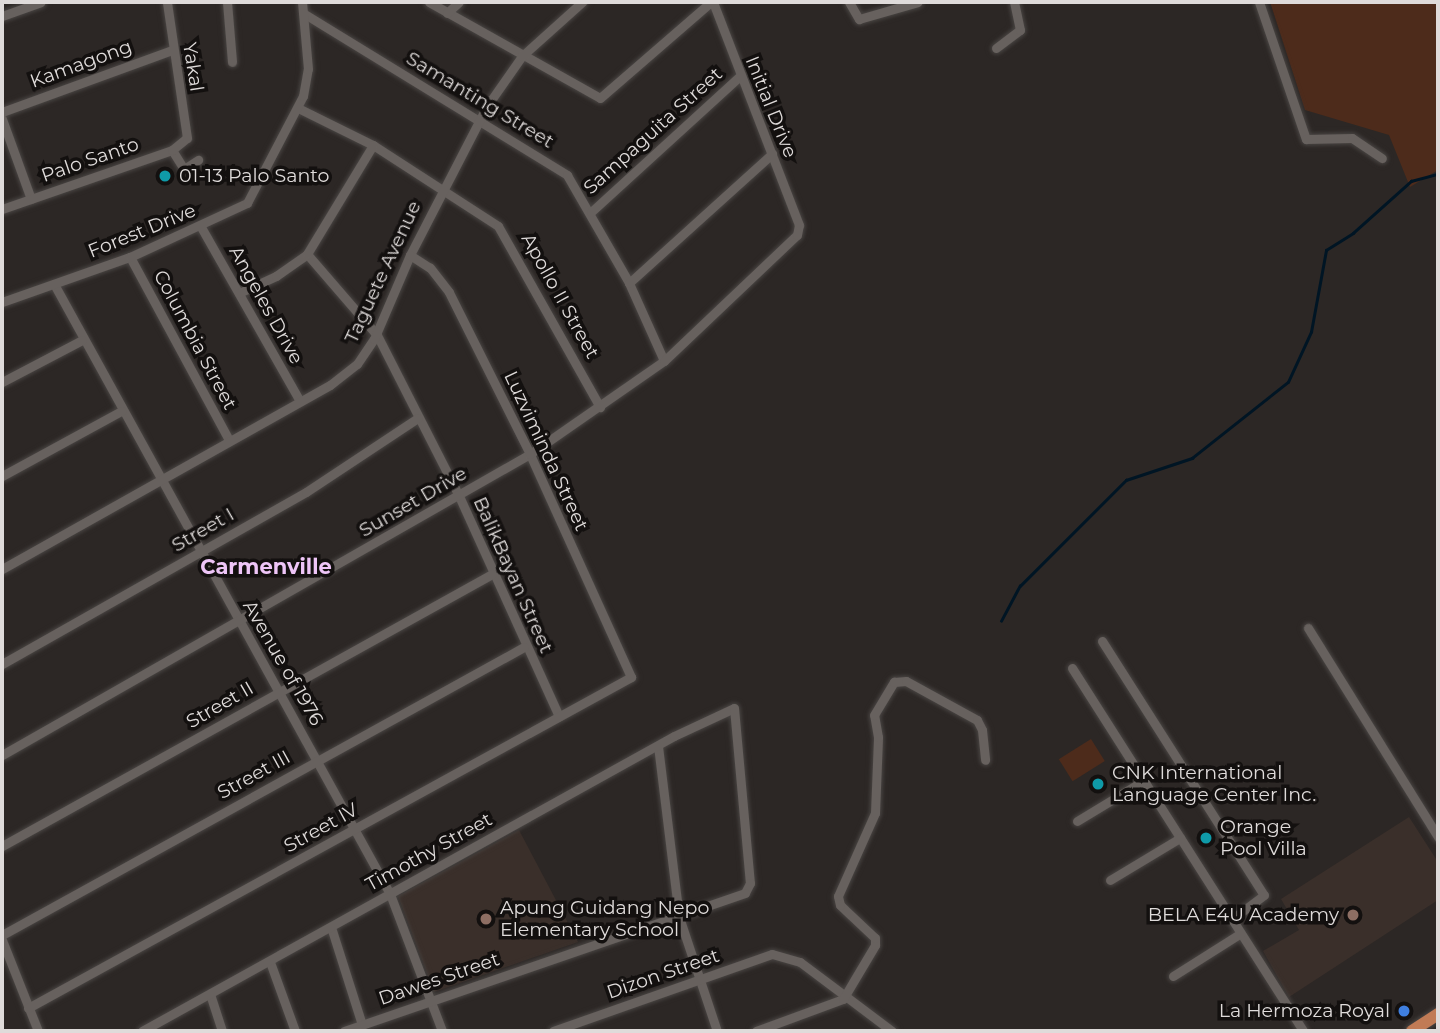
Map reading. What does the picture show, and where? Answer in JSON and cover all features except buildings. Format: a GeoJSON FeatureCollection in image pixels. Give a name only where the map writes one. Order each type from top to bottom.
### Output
{"type":"FeatureCollection","features":[{"type":"Feature","properties":{"kind":"main road"},"geometry":{"type":"LineString","coordinates":[[1412,1031],[1438,1014]]}},
{"type":"Feature","properties":{"kind":"street"},"geometry":{"type":"LineString","coordinates":[[2,16],[41,2]]}},
{"type":"Feature","properties":{"kind":"street","name":"Yakal"},"geometry":{"type":"LineString","coordinates":[[167,2],[187,138]]}},
{"type":"Feature","properties":{"kind":"street"},"geometry":{"type":"LineString","coordinates":[[227,2],[232,62]]}},
{"type":"Feature","properties":{"kind":"street","name":"Forest Drive"},"geometry":{"type":"LineString","coordinates":[[2,302],[130,257],[201,227],[253,195],[298,108],[308,69],[302,2]]}},
{"type":"Feature","properties":{"kind":"street"},"geometry":{"type":"LineString","coordinates":[[429,2],[600,98],[712,2]]}},
{"type":"Feature","properties":{"kind":"street"},"geometry":{"type":"LineString","coordinates":[[447,13],[460,2]]}},
{"type":"Feature","properties":{"kind":"street","name":"Taguete Avenue"},"geometry":{"type":"LineString","coordinates":[[2,569],[349,371],[377,335],[410,256],[478,123],[522,56],[582,2]]}},
{"type":"Feature","properties":{"kind":"street","name":"Initial Drive"},"geometry":{"type":"LineString","coordinates":[[712,2],[739,77],[799,225]]}},
{"type":"Feature","properties":{"kind":"street"},"geometry":{"type":"LineString","coordinates":[[849,2],[859,19],[918,2]]}},
{"type":"Feature","properties":{"kind":"street"},"geometry":{"type":"LineString","coordinates":[[996,48],[1020,30],[1014,2]]}},
{"type":"Feature","properties":{"kind":"street"},"geometry":{"type":"LineString","coordinates":[[1259,2],[1306,139],[1317,142],[1343,136],[1382,158]]}},
{"type":"Feature","properties":{"kind":"street","name":"Samanting Street"},"geometry":{"type":"LineString","coordinates":[[303,13],[478,123],[545,158],[567,175],[629,283],[664,361]]}},
{"type":"Feature","properties":{"kind":"street","name":"Kamagong"},"geometry":{"type":"LineString","coordinates":[[2,112],[172,50]]}},
{"type":"Feature","properties":{"kind":"street","name":"Sampaguita Street"},"geometry":{"type":"LineString","coordinates":[[590,212],[739,77]]}},
{"type":"Feature","properties":{"kind":"street","name":"Apollo II Street"},"geometry":{"type":"LineString","coordinates":[[298,108],[373,145],[441,192],[498,226],[508,236],[600,407]]}},
{"type":"Feature","properties":{"kind":"street"},"geometry":{"type":"LineString","coordinates":[[2,119],[31,199]]}},
{"type":"Feature","properties":{"kind":"street","name":"Palo Santo"},"geometry":{"type":"LineString","coordinates":[[2,209],[172,150],[187,138]]}},
{"type":"Feature","properties":{"kind":"street"},"geometry":{"type":"LineString","coordinates":[[239,293],[276,276],[307,254],[373,145]]}},
{"type":"Feature","properties":{"kind":"street"},"geometry":{"type":"LineString","coordinates":[[172,150],[180,167],[198,160]]}},
{"type":"Feature","properties":{"kind":"street"},"geometry":{"type":"LineString","coordinates":[[629,283],[772,154]]}},
{"type":"Feature","properties":{"kind":"street","name":"Sunset Drive"},"geometry":{"type":"LineString","coordinates":[[2,755],[530,454],[664,361],[797,235],[799,225]]}},
{"type":"Feature","properties":{"kind":"street","name":"Angeles Drive"},"geometry":{"type":"LineString","coordinates":[[201,227],[300,401]]}},
{"type":"Feature","properties":{"kind":"street","name":"BalikBayan Street"},"geometry":{"type":"LineString","coordinates":[[307,254],[377,335],[459,496],[524,647],[559,716]]}},
{"type":"Feature","properties":{"kind":"street","name":"Luzviminda Street"},"geometry":{"type":"LineString","coordinates":[[410,256],[442,279],[530,454],[631,677]]}},
{"type":"Feature","properties":{"kind":"street","name":"Columbia Street"},"geometry":{"type":"LineString","coordinates":[[130,257],[229,440]]}},
{"type":"Feature","properties":{"kind":"street","name":"Avenue of 1976"},"geometry":{"type":"LineString","coordinates":[[54,284],[159,481],[319,760],[390,894],[442,1031]]}},
{"type":"Feature","properties":{"kind":"street"},"geometry":{"type":"LineString","coordinates":[[2,382],[82,340]]}},
{"type":"Feature","properties":{"kind":"street"},"geometry":{"type":"LineString","coordinates":[[2,476],[121,411]]}},
{"type":"Feature","properties":{"kind":"street","name":"Street I"},"geometry":{"type":"LineString","coordinates":[[2,664],[306,492],[418,418]]}},
{"type":"Feature","properties":{"kind":"street","name":"Street II"},"geometry":{"type":"LineString","coordinates":[[2,846],[492,574]]}},
{"type":"Feature","properties":{"kind":"street"},"geometry":{"type":"LineString","coordinates":[[1308,628],[1438,837]]}},
{"type":"Feature","properties":{"kind":"street"},"geometry":{"type":"LineString","coordinates":[[1102,641],[1264,895],[1232,919]]}},
{"type":"Feature","properties":{"kind":"street","name":"Street III"},"geometry":{"type":"LineString","coordinates":[[2,935],[524,647]]}},
{"type":"Feature","properties":{"kind":"street"},"geometry":{"type":"LineString","coordinates":[[1072,668],[1303,1031]]}},
{"type":"Feature","properties":{"kind":"street","name":"Street IV"},"geometry":{"type":"LineString","coordinates":[[28,1009],[631,677]]}},
{"type":"Feature","properties":{"kind":"street"},"geometry":{"type":"LineString","coordinates":[[756,1031],[843,999],[875,945],[875,938],[840,905],[838,895],[875,813],[877,705],[900,681],[926,692],[977,720],[982,730],[985,760]]}},
{"type":"Feature","properties":{"kind":"street","name":"Timothy Street"},"geometry":{"type":"LineString","coordinates":[[142,1031],[658,746],[734,708],[750,883],[745,893]]}},
{"type":"Feature","properties":{"kind":"street"},"geometry":{"type":"LineString","coordinates":[[658,746],[679,917],[717,1031]]}},
{"type":"Feature","properties":{"kind":"street"},"geometry":{"type":"LineString","coordinates":[[1077,821],[1143,781]]}},
{"type":"Feature","properties":{"kind":"street"},"geometry":{"type":"LineString","coordinates":[[1110,880],[1180,838]]}},
{"type":"Feature","properties":{"kind":"street","name":"Dawes Street"},"geometry":{"type":"LineString","coordinates":[[344,1031],[745,893]]}},
{"type":"Feature","properties":{"kind":"street"},"geometry":{"type":"LineString","coordinates":[[331,927],[362,1025]]}},
{"type":"Feature","properties":{"kind":"street"},"geometry":{"type":"LineString","coordinates":[[1173,976],[1241,933]]}},
{"type":"Feature","properties":{"kind":"street"},"geometry":{"type":"LineString","coordinates":[[2,940],[38,1031]]}},
{"type":"Feature","properties":{"kind":"street","name":"Dizon Street"},"geometry":{"type":"LineString","coordinates":[[553,1031],[772,954],[785,954],[843,999]]}},
{"type":"Feature","properties":{"kind":"street"},"geometry":{"type":"LineString","coordinates":[[270,962],[295,1031]]}},
{"type":"Feature","properties":{"kind":"street"},"geometry":{"type":"LineString","coordinates":[[210,994],[222,1031]]}},
{"type":"Feature","properties":{"kind":"street"},"geometry":{"type":"LineString","coordinates":[[843,999],[892,1031]]}},
{"type":"Feature","properties":{"kind":"shaded area"},"geometry":{"type":"Polygon","coordinates":[[[1270,2],[1438,2],[1438,170],[1410,187],[1389,135],[1305,110],[1270,2]]]}},
{"type":"Feature","properties":{"kind":"shaded area"},"geometry":{"type":"Polygon","coordinates":[[[1091,739],[1105,761],[1073,781],[1059,759],[1091,739]]]}},
{"type":"Feature","properties":{"kind":"shaded area","name":"BELA E4U Academy"},"geometry":{"type":"Polygon","coordinates":[[[1409,817],[1438,862],[1438,900],[1289,997],[1263,951],[1299,930],[1281,899],[1409,817]]]}},
{"type":"Feature","properties":{"kind":"shaded area","name":"Apung Guidang Nepo Elementary School"},"geometry":{"type":"Polygon","coordinates":[[[519,830],[578,942],[434,992],[398,896],[519,830]]]}},
{"type":"Feature","properties":{"kind":"waterway"},"geometry":{"type":"LineString","coordinates":[[1001,621],[1020,586],[1126,480],[1192,458],[1288,382],[1311,332],[1326,250],[1353,233],[1411,181],[1438,174]]}},
{"type":"Feature","properties":{"kind":"place","name":"01-13 Palo Santo"},"geometry":{"type":"Point","coordinates":[165,176]}},
{"type":"Feature","properties":{"kind":"place","name":"CNK International Language Center Inc."},"geometry":{"type":"Point","coordinates":[1098,784]}},
{"type":"Feature","properties":{"kind":"place","name":"Orange Pool Villa"},"geometry":{"type":"Point","coordinates":[1206,838]}},
{"type":"Feature","properties":{"kind":"place","name":"BELA E4U Academy"},"geometry":{"type":"Point","coordinates":[1353,915]}},
{"type":"Feature","properties":{"kind":"place","name":"Apung Guidang Nepo Elementary School"},"geometry":{"type":"Point","coordinates":[486,919]}},
{"type":"Feature","properties":{"kind":"place","name":"La Hermoza Royal"},"geometry":{"type":"Point","coordinates":[1404,1011]}},
{"type":"Feature","properties":{"kind":"district","name":"Carmenville"},"geometry":{"type":"Point","coordinates":[266,567]}}]}
